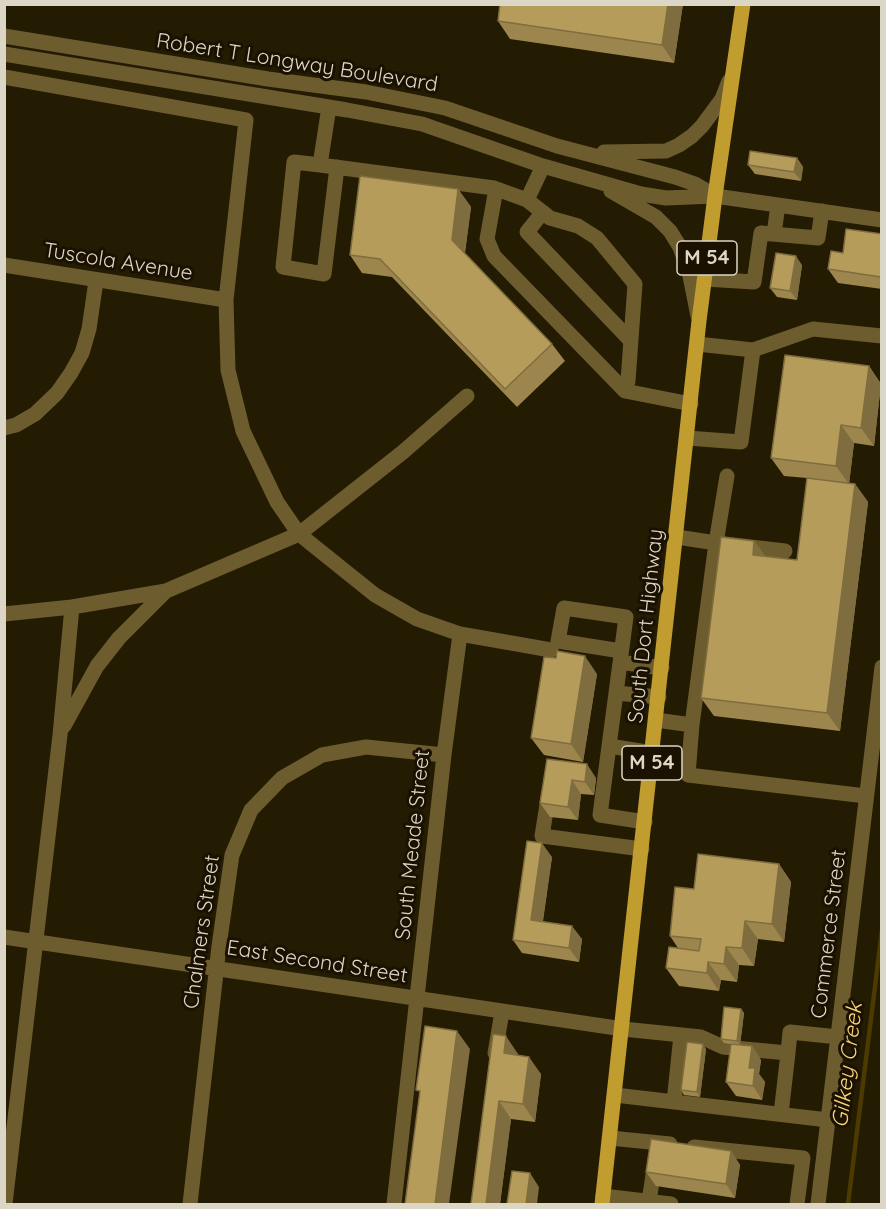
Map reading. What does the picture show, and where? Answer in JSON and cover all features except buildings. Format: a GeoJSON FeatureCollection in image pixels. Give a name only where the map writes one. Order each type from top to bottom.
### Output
{"type":"FeatureCollection","features":[{"type":"Feature","properties":{"kind":"main road","name":"M 54"},"geometry":{"type":"LineString","coordinates":[[715,195],[743,4]]}},
{"type":"Feature","properties":{"kind":"main road","name":"South Dort Highway"},"geometry":{"type":"LineString","coordinates":[[603,1200],[699,321],[715,195]]}},
{"type":"Feature","properties":{"kind":"street","name":"Robert T Longway Boulevard"},"geometry":{"type":"LineString","coordinates":[[4,36],[366,92],[445,108],[557,146],[675,177],[695,184],[715,195]]}},
{"type":"Feature","properties":{"kind":"street","name":"Robert T Longway Boulevard"},"geometry":{"type":"LineString","coordinates":[[4,54],[333,107],[422,124],[543,166],[641,194],[666,198],[715,195],[882,220]]}},
{"type":"Feature","properties":{"kind":"street"},"geometry":{"type":"LineString","coordinates":[[557,146],[606,152],[666,151],[692,136],[702,126],[722,99],[732,73]]}},
{"type":"Feature","properties":{"kind":"street"},"geometry":{"type":"LineString","coordinates":[[4,77],[246,120],[226,300],[228,370],[243,431],[277,502],[299,534],[375,595],[417,619],[460,634],[551,650]]}},
{"type":"Feature","properties":{"kind":"street"},"geometry":{"type":"LineString","coordinates":[[320,165],[334,95],[324,87]]}},
{"type":"Feature","properties":{"kind":"street"},"geometry":{"type":"LineString","coordinates":[[337,167],[324,274],[283,267],[294,162],[337,167],[496,189],[527,200],[550,218],[578,226],[597,238],[635,284],[628,381],[625,391]]}},
{"type":"Feature","properties":{"kind":"street"},"geometry":{"type":"LineString","coordinates":[[527,200],[543,166]]}},
{"type":"Feature","properties":{"kind":"street"},"geometry":{"type":"LineString","coordinates":[[601,184],[656,217],[670,231],[680,247],[690,276],[699,321]]}},
{"type":"Feature","properties":{"kind":"street"},"geometry":{"type":"LineString","coordinates":[[496,189],[487,239],[494,256],[625,391],[690,404]]}},
{"type":"Feature","properties":{"kind":"street"},"geometry":{"type":"LineString","coordinates":[[774,234],[778,205]]}},
{"type":"Feature","properties":{"kind":"street"},"geometry":{"type":"LineString","coordinates":[[705,279],[754,282],[761,233],[818,238],[822,211]]}},
{"type":"Feature","properties":{"kind":"street"},"geometry":{"type":"LineString","coordinates":[[543,212],[527,232],[631,342]]}},
{"type":"Feature","properties":{"kind":"street","name":"Tuscola Avenue"},"geometry":{"type":"LineString","coordinates":[[4,265],[226,300]]}},
{"type":"Feature","properties":{"kind":"street"},"geometry":{"type":"LineString","coordinates":[[4,428],[16,425],[35,414],[57,393],[71,373],[82,353],[90,329],[96,281]]}},
{"type":"Feature","properties":{"kind":"street"},"geometry":{"type":"LineString","coordinates":[[697,344],[753,350],[813,329],[882,336]]}},
{"type":"Feature","properties":{"kind":"street"},"geometry":{"type":"LineString","coordinates":[[687,438],[741,442],[753,350]]}},
{"type":"Feature","properties":{"kind":"street"},"geometry":{"type":"LineString","coordinates":[[4,614],[72,607],[166,591],[299,534],[403,452],[467,396]]}},
{"type":"Feature","properties":{"kind":"street"},"geometry":{"type":"LineString","coordinates":[[727,476],[692,724],[688,775],[866,796]]}},
{"type":"Feature","properties":{"kind":"street"},"geometry":{"type":"LineString","coordinates":[[676,537],[784,551]]}},
{"type":"Feature","properties":{"kind":"street"},"geometry":{"type":"LineString","coordinates":[[60,735],[97,666],[120,638],[166,591]]}},
{"type":"Feature","properties":{"kind":"street"},"geometry":{"type":"LineString","coordinates":[[5,1204],[60,735],[72,607]]}},
{"type":"Feature","properties":{"kind":"street"},"geometry":{"type":"LineString","coordinates":[[645,822],[600,815],[621,656],[626,617],[564,608],[558,641],[621,656],[662,668]]}},
{"type":"Feature","properties":{"kind":"street","name":"South Meade Street"},"geometry":{"type":"LineString","coordinates":[[394,1204],[444,755],[460,634]]}},
{"type":"Feature","properties":{"kind":"street","name":"Commerce Street"},"geometry":{"type":"LineString","coordinates":[[818,1204],[882,667]]}},
{"type":"Feature","properties":{"kind":"street"},"geometry":{"type":"LineString","coordinates":[[616,693],[659,697]]}},
{"type":"Feature","properties":{"kind":"street"},"geometry":{"type":"LineString","coordinates":[[656,720],[692,724]]}},
{"type":"Feature","properties":{"kind":"street"},"geometry":{"type":"LineString","coordinates":[[609,746],[653,753]]}},
{"type":"Feature","properties":{"kind":"street","name":"Chalmers Street"},"geometry":{"type":"LineString","coordinates":[[190,1204],[232,855],[251,810],[282,778],[322,755],[366,747],[444,755]]}},
{"type":"Feature","properties":{"kind":"street"},"geometry":{"type":"LineString","coordinates":[[551,775],[542,836],[642,849]]}},
{"type":"Feature","properties":{"kind":"street","name":"East Second Street"},"geometry":{"type":"LineString","coordinates":[[4,937],[623,1029],[700,1037],[723,1047],[788,1053]]}},
{"type":"Feature","properties":{"kind":"street"},"geometry":{"type":"LineString","coordinates":[[494,1068],[502,1011]]}},
{"type":"Feature","properties":{"kind":"street"},"geometry":{"type":"LineString","coordinates":[[781,1114],[790,1032],[838,1037]]}},
{"type":"Feature","properties":{"kind":"street"},"geometry":{"type":"LineString","coordinates":[[674,1102],[681,1035]]}},
{"type":"Feature","properties":{"kind":"street"},"geometry":{"type":"LineString","coordinates":[[615,1095],[828,1120]]}},
{"type":"Feature","properties":{"kind":"street"},"geometry":{"type":"LineString","coordinates":[[610,1138],[803,1158],[797,1204]]}},
{"type":"Feature","properties":{"kind":"street"},"geometry":{"type":"LineString","coordinates":[[649,1202],[657,1143]]}},
{"type":"Feature","properties":{"kind":"street"},"geometry":{"type":"LineString","coordinates":[[603,1200],[671,1204]]}},
{"type":"Feature","properties":{"kind":"waterway","name":"Gilkey Creek"},"geometry":{"type":"LineString","coordinates":[[848,1204],[882,930]]}}]}
